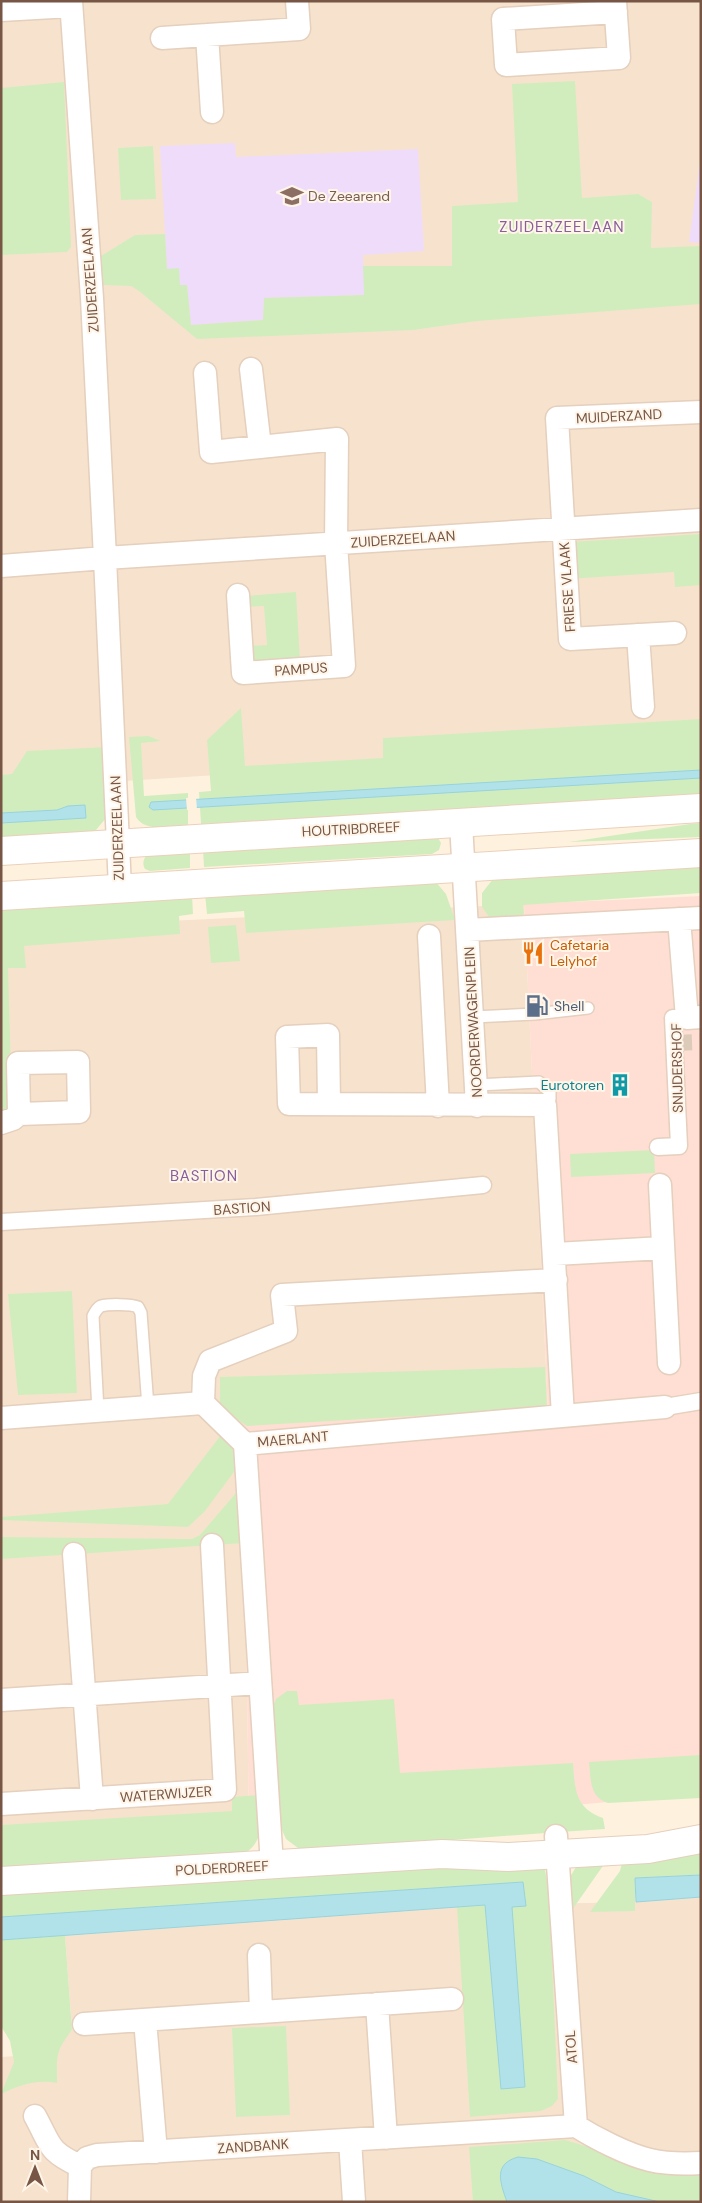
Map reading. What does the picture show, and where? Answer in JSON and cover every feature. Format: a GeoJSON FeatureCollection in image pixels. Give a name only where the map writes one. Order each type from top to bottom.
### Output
{"type":"FeatureCollection","features":[{"type":"Feature","properties":{"kind":"main road","name":"HOUTRIBDREEF"},"geometry":{"type":"LineString","coordinates":[[1,851],[701,808]]}},
{"type":"Feature","properties":{"kind":"main road"},"geometry":{"type":"LineString","coordinates":[[1,896],[701,853]]}},
{"type":"Feature","properties":{"kind":"main road","name":"POLDERDREEF"},"geometry":{"type":"LineString","coordinates":[[1,1881],[442,1854],[508,1857],[557,1845],[648,1849],[699,1839]]}},
{"type":"Feature","properties":{"kind":"street"},"geometry":{"type":"LineString","coordinates":[[162,38],[299,29],[297,1]]}},
{"type":"Feature","properties":{"kind":"street"},"geometry":{"type":"LineString","coordinates":[[1,10],[71,4]]}},
{"type":"Feature","properties":{"kind":"street","name":"ZUIDERZEELAAN"},"geometry":{"type":"LineString","coordinates":[[71,4],[92,298],[120,888]]}},
{"type":"Feature","properties":{"kind":"street"},"geometry":{"type":"LineString","coordinates":[[616,6],[619,58],[506,65],[503,19],[616,6]]}},
{"type":"Feature","properties":{"kind":"street"},"geometry":{"type":"LineString","coordinates":[[207,35],[212,112]]}},
{"type":"Feature","properties":{"kind":"street"},"geometry":{"type":"LineString","coordinates":[[251,369],[260,448]]}},
{"type":"Feature","properties":{"kind":"street"},"geometry":{"type":"LineString","coordinates":[[206,373],[211,452],[336,439],[336,543]]}},
{"type":"Feature","properties":{"kind":"street","name":"MUIDERZAND"},"geometry":{"type":"LineString","coordinates":[[563,529],[557,418],[701,412]]}},
{"type":"Feature","properties":{"kind":"street","name":"ZUIDERZEELAAN"},"geometry":{"type":"LineString","coordinates":[[105,558],[701,520]]}},
{"type":"Feature","properties":{"kind":"street","name":"FRIESE VLAAK"},"geometry":{"type":"LineString","coordinates":[[563,529],[570,639],[675,633]]}},
{"type":"Feature","properties":{"kind":"street","name":"PAMPUS"},"geometry":{"type":"LineString","coordinates":[[238,595],[243,673],[344,666],[336,543]]}},
{"type":"Feature","properties":{"kind":"street"},"geometry":{"type":"LineString","coordinates":[[1,566],[105,558]]}},
{"type":"Feature","properties":{"kind":"street"},"geometry":{"type":"LineString","coordinates":[[638,635],[643,707]]}},
{"type":"Feature","properties":{"kind":"street","name":"NOORDERWAGENPLEIN"},"geometry":{"type":"LineString","coordinates":[[461,823],[477,1096],[548,1102],[555,1254]]}},
{"type":"Feature","properties":{"kind":"street","name":"NOORDERWAGENPLEIN"},"geometry":{"type":"LineString","coordinates":[[468,930],[701,918]]}},
{"type":"Feature","properties":{"kind":"street","name":"SNIJDERSHOF"},"geometry":{"type":"LineString","coordinates":[[658,1147],[679,1146],[673,1018],[694,1017],[679,919]]}},
{"type":"Feature","properties":{"kind":"street"},"geometry":{"type":"LineString","coordinates":[[429,936],[438,1106]]}},
{"type":"Feature","properties":{"kind":"street"},"geometry":{"type":"LineString","coordinates":[[330,1104],[438,1106],[477,1096]]}},
{"type":"Feature","properties":{"kind":"street","name":"BASTION"},"geometry":{"type":"LineString","coordinates":[[1,1222],[256,1207],[483,1185]]}},
{"type":"Feature","properties":{"kind":"street"},"geometry":{"type":"LineString","coordinates":[[660,1185],[669,1363]]}},
{"type":"Feature","properties":{"kind":"street"},"geometry":{"type":"LineString","coordinates":[[562,1416],[555,1254],[663,1248]]}},
{"type":"Feature","properties":{"kind":"street"},"geometry":{"type":"LineString","coordinates":[[245,1444],[203,1403],[204,1376],[210,1360],[286,1331],[282,1295],[556,1280]]}},
{"type":"Feature","properties":{"kind":"street","name":"MAERLANT"},"geometry":{"type":"LineString","coordinates":[[272,1865],[245,1444],[665,1407],[701,1401]]}},
{"type":"Feature","properties":{"kind":"street"},"geometry":{"type":"LineString","coordinates":[[1,1418],[203,1403]]}},
{"type":"Feature","properties":{"kind":"street","name":"WATERWIJZER"},"geometry":{"type":"LineString","coordinates":[[1,1804],[225,1790],[212,1545]]}},
{"type":"Feature","properties":{"kind":"street"},"geometry":{"type":"LineString","coordinates":[[74,1554],[92,1799]]}},
{"type":"Feature","properties":{"kind":"street"},"geometry":{"type":"LineString","coordinates":[[1,1700],[260,1683]]}},
{"type":"Feature","properties":{"kind":"street","name":"ATOL"},"geometry":{"type":"LineString","coordinates":[[557,1845],[576,2126]]}},
{"type":"Feature","properties":{"kind":"street"},"geometry":{"type":"LineString","coordinates":[[259,1955],[261,2012]]}},
{"type":"Feature","properties":{"kind":"street"},"geometry":{"type":"LineString","coordinates":[[84,2024],[452,1999]]}},
{"type":"Feature","properties":{"kind":"street"},"geometry":{"type":"LineString","coordinates":[[377,2004],[386,2138]]}},
{"type":"Feature","properties":{"kind":"street"},"geometry":{"type":"LineString","coordinates":[[145,2020],[156,2152]]}},
{"type":"Feature","properties":{"kind":"street"},"geometry":{"type":"LineString","coordinates":[[35,2116],[51,2148],[62,2159],[80,2166],[80,2202]]}},
{"type":"Feature","properties":{"kind":"street"},"geometry":{"type":"LineString","coordinates":[[576,2126],[590,2135],[648,2160],[666,2163],[701,2163]]}},
{"type":"Feature","properties":{"kind":"street","name":"ZANDBANK"},"geometry":{"type":"LineString","coordinates":[[80,2166],[87,2158],[97,2155],[576,2126]]}},
{"type":"Feature","properties":{"kind":"street"},"geometry":{"type":"LineString","coordinates":[[350,2140],[354,2202]]}},
{"type":"Feature","properties":{"kind":"lane"},"geometry":{"type":"LineString","coordinates":[[473,1017],[535,1014],[588,1008]]}},
{"type":"Feature","properties":{"kind":"lane"},"geometry":{"type":"LineString","coordinates":[[98,1411],[93,1316],[95,1310],[101,1306],[132,1305],[138,1307],[141,1313],[148,1407]]}},
{"type":"Feature","properties":{"kind":"shaded area"},"geometry":{"type":"Polygon","coordinates":[[[1,1],[701,1],[701,744],[1,789],[1,1]]]}},
{"type":"Feature","properties":{"kind":"shaded area","name":"De Zeearend"},"geometry":{"type":"Polygon","coordinates":[[[235,143],[236,157],[418,149],[424,251],[363,255],[365,295],[264,298],[263,320],[191,325],[187,285],[180,285],[167,269],[160,146],[235,143]]]}},
{"type":"Feature","properties":{"kind":"shaded area"},"geometry":{"type":"Polygon","coordinates":[[[701,154],[701,243],[689,242],[701,154]]]}},
{"type":"Feature","properties":{"kind":"shaded area"},"geometry":{"type":"Polygon","coordinates":[[[701,896],[701,1794],[249,1833],[245,1541],[239,1425],[548,1410],[524,904],[701,896]]]}},
{"type":"Feature","properties":{"kind":"shaded area"},"geometry":{"type":"Polygon","coordinates":[[[524,904],[548,1410],[245,1541],[249,1833],[1,1843],[1,929],[524,904]]]}},
{"type":"Feature","properties":{"kind":"shaded area"},"geometry":{"type":"Polygon","coordinates":[[[701,1897],[701,2202],[1,2202],[1,2057],[57,2053],[59,2046],[72,2030],[65,1935],[485,1905],[636,1902],[701,1897]]]}},
{"type":"Feature","properties":{"kind":"green space"},"geometry":{"type":"Polygon","coordinates":[[[575,81],[582,198],[638,194],[652,202],[651,248],[701,246],[701,304],[477,321],[413,330],[197,339],[131,286],[103,285],[101,256],[135,235],[165,234],[167,269],[179,268],[180,285],[187,285],[191,325],[263,320],[264,298],[364,295],[363,266],[452,266],[452,206],[518,202],[512,84],[575,81]]]}},
{"type":"Feature","properties":{"kind":"green space"},"geometry":{"type":"Polygon","coordinates":[[[64,82],[71,247],[67,252],[1,255],[1,88],[64,82]]]}},
{"type":"Feature","properties":{"kind":"green space"},"geometry":{"type":"Polygon","coordinates":[[[153,146],[156,199],[121,200],[118,148],[153,146]]]}},
{"type":"Feature","properties":{"kind":"green space"},"geometry":{"type":"Polygon","coordinates":[[[701,534],[701,585],[675,587],[674,572],[568,579],[570,542],[701,534]]]}},
{"type":"Feature","properties":{"kind":"green space"},"geometry":{"type":"Polygon","coordinates":[[[296,592],[300,660],[256,662],[248,659],[248,646],[267,645],[264,606],[245,607],[245,596],[296,592]]]}},
{"type":"Feature","properties":{"kind":"green space"},"geometry":{"type":"Polygon","coordinates":[[[241,708],[245,766],[383,758],[383,738],[701,719],[701,795],[201,824],[199,792],[211,791],[207,740],[241,708]]]}},
{"type":"Feature","properties":{"kind":"green space"},"geometry":{"type":"Polygon","coordinates":[[[148,736],[161,741],[141,743],[144,796],[188,793],[188,825],[152,827],[140,822],[136,817],[129,737],[148,736]]]}},
{"type":"Feature","properties":{"kind":"green space"},"geometry":{"type":"Polygon","coordinates":[[[106,747],[106,818],[96,830],[89,834],[1,840],[1,823],[86,818],[85,806],[68,806],[57,810],[1,813],[1,775],[12,774],[27,751],[106,747]]]}},
{"type":"Feature","properties":{"kind":"green space"},"geometry":{"type":"Polygon","coordinates":[[[701,823],[701,837],[569,842],[690,824],[701,823]]]}},
{"type":"Feature","properties":{"kind":"green space"},"geometry":{"type":"Polygon","coordinates":[[[437,836],[441,843],[439,850],[432,854],[204,867],[203,850],[437,836]]]}},
{"type":"Feature","properties":{"kind":"green space"},"geometry":{"type":"Polygon","coordinates":[[[190,850],[190,868],[150,871],[144,867],[144,861],[148,854],[190,850]]]}},
{"type":"Feature","properties":{"kind":"green space"},"geometry":{"type":"Polygon","coordinates":[[[701,866],[701,893],[523,905],[524,914],[513,924],[492,921],[482,907],[482,893],[493,879],[701,866]]]}},
{"type":"Feature","properties":{"kind":"green space"},"geometry":{"type":"Polygon","coordinates":[[[435,881],[446,894],[455,920],[246,933],[244,911],[207,914],[205,894],[435,881]]]}},
{"type":"Feature","properties":{"kind":"green space"},"geometry":{"type":"Polygon","coordinates":[[[192,895],[193,914],[179,916],[180,934],[24,946],[26,968],[8,968],[12,1106],[1,1117],[1,908],[192,895]]]}},
{"type":"Feature","properties":{"kind":"green space"},"geometry":{"type":"Polygon","coordinates":[[[236,925],[240,961],[211,963],[208,927],[236,925]]]}},
{"type":"Feature","properties":{"kind":"green space"},"geometry":{"type":"Polygon","coordinates":[[[654,1150],[655,1173],[571,1177],[570,1154],[654,1150]]]}},
{"type":"Feature","properties":{"kind":"green space"},"geometry":{"type":"Polygon","coordinates":[[[72,1291],[77,1393],[18,1395],[8,1294],[72,1291]]]}},
{"type":"Feature","properties":{"kind":"green space"},"geometry":{"type":"Polygon","coordinates":[[[545,1367],[547,1408],[247,1426],[220,1407],[220,1377],[545,1367]]]}},
{"type":"Feature","properties":{"kind":"green space"},"geometry":{"type":"Polygon","coordinates":[[[221,1435],[233,1448],[236,1469],[205,1511],[188,1527],[1,1520],[1,1517],[168,1504],[221,1435]]]}},
{"type":"Feature","properties":{"kind":"green space"},"geometry":{"type":"Polygon","coordinates":[[[236,1493],[244,1543],[1,1559],[1,1537],[192,1539],[200,1535],[236,1493]]]}},
{"type":"Feature","properties":{"kind":"green space"},"geometry":{"type":"Polygon","coordinates":[[[287,1691],[297,1691],[299,1705],[394,1699],[400,1773],[573,1763],[578,1797],[587,1809],[603,1818],[605,1829],[302,1851],[286,1839],[281,1828],[273,1706],[276,1699],[287,1691]]]}},
{"type":"Feature","properties":{"kind":"green space"},"geometry":{"type":"Polygon","coordinates":[[[701,1755],[701,1798],[608,1803],[597,1796],[592,1787],[589,1762],[701,1755]]]}},
{"type":"Feature","properties":{"kind":"green space"},"geometry":{"type":"Polygon","coordinates":[[[260,1795],[261,1826],[257,1840],[247,1852],[1,1870],[1,1825],[232,1811],[232,1797],[260,1795]]]}},
{"type":"Feature","properties":{"kind":"green space"},"geometry":{"type":"Polygon","coordinates":[[[701,1850],[701,1875],[635,1878],[635,1911],[590,1912],[620,1871],[622,1863],[701,1850]]]}},
{"type":"Feature","properties":{"kind":"green space"},"geometry":{"type":"Polygon","coordinates":[[[538,1862],[545,1870],[549,1891],[558,2099],[552,2106],[541,2111],[470,2117],[457,1907],[485,1905],[501,2089],[525,2087],[512,1907],[523,1882],[1,1917],[1,1892],[538,1862]]]}},
{"type":"Feature","properties":{"kind":"green space"},"geometry":{"type":"Polygon","coordinates":[[[579,1862],[605,1863],[572,1910],[570,1877],[579,1862]]]}},
{"type":"Feature","properties":{"kind":"green space"},"geometry":{"type":"Polygon","coordinates":[[[65,1935],[72,2030],[62,2044],[58,2055],[57,2083],[42,2082],[28,2084],[1,2094],[14,2062],[10,2041],[1,2026],[1,1940],[65,1935]]]}},
{"type":"Feature","properties":{"kind":"green space"},"geometry":{"type":"Polygon","coordinates":[[[286,2026],[290,2115],[236,2117],[232,2028],[286,2026]]]}},
{"type":"Feature","properties":{"kind":"green space"},"geometry":{"type":"Polygon","coordinates":[[[565,2140],[653,2171],[701,2175],[701,2200],[660,2202],[638,2199],[616,2192],[584,2176],[537,2159],[500,2181],[507,2202],[473,2202],[469,2147],[565,2140]]]}},
{"type":"Feature","properties":{"kind":"water"},"geometry":{"type":"Polygon","coordinates":[[[701,770],[701,778],[153,810],[149,807],[151,802],[701,770]]]}},
{"type":"Feature","properties":{"kind":"water"},"geometry":{"type":"Polygon","coordinates":[[[85,805],[86,818],[1,823],[1,813],[57,810],[68,806],[85,805]]]}},
{"type":"Feature","properties":{"kind":"water"},"geometry":{"type":"Polygon","coordinates":[[[701,1875],[701,1897],[636,1902],[635,1878],[701,1875]]]}},
{"type":"Feature","properties":{"kind":"water"},"geometry":{"type":"Polygon","coordinates":[[[523,1882],[526,1906],[512,1907],[525,2087],[501,2089],[485,1905],[1,1940],[1,1917],[523,1882]]]}},
{"type":"Feature","properties":{"kind":"water"},"geometry":{"type":"Polygon","coordinates":[[[518,2157],[537,2159],[584,2176],[616,2192],[660,2202],[507,2202],[500,2175],[505,2164],[518,2157]]]}},
{"type":"Feature","properties":{"kind":"pier"},"geometry":{"type":"Polygon","coordinates":[[[196,797],[197,810],[187,810],[186,798],[196,797]]]}},
{"type":"Feature","properties":{"kind":"tunnel"},"geometry":{"type":"LineString","coordinates":[[676,1043],[701,1042]]}},
{"type":"Feature","properties":{"kind":"place","name":"De Zeearend"},"geometry":{"type":"Point","coordinates":[292,196]}},
{"type":"Feature","properties":{"kind":"place","name":"Cafetaria Lelyhof"},"geometry":{"type":"Point","coordinates":[533,953]}},
{"type":"Feature","properties":{"kind":"place","name":"Shell"},"geometry":{"type":"Point","coordinates":[537,1006]}},
{"type":"Feature","properties":{"kind":"place","name":"Eurotoren"},"geometry":{"type":"Point","coordinates":[620,1085]}},
{"type":"Feature","properties":{"kind":"district","name":"ZUIDERZEELAAN"},"geometry":{"type":"Point","coordinates":[562,227]}},
{"type":"Feature","properties":{"kind":"district","name":"BASTION"},"geometry":{"type":"Point","coordinates":[204,1176]}}]}
